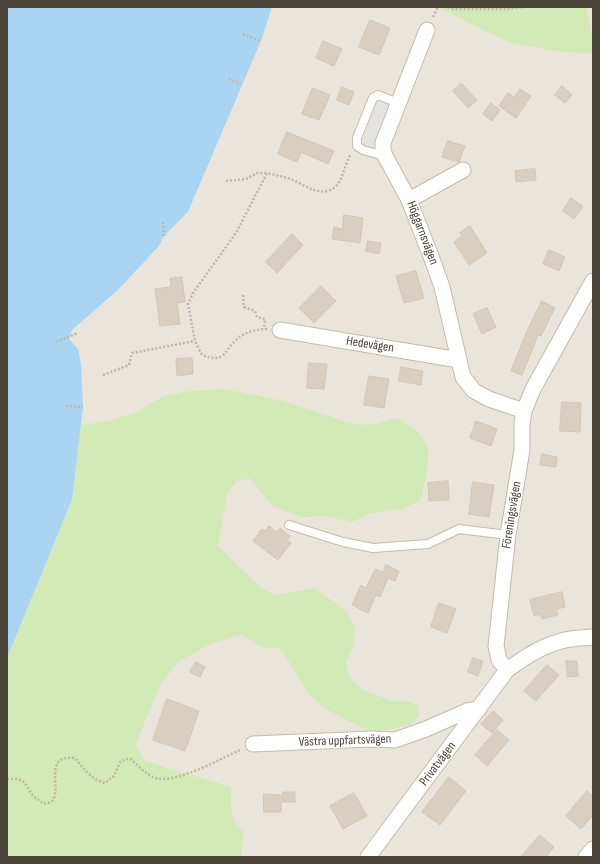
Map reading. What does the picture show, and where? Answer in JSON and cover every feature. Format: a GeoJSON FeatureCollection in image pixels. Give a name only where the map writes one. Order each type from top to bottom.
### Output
{"type":"FeatureCollection","features":[{"type":"Feature","properties":{"kind":"street","name":"Höggarnsvägen"},"geometry":{"type":"LineString","coordinates":[[427,30],[383,143],[383,149],[385,156],[409,200],[442,287],[463,377],[474,390],[489,399],[524,411]]}},
{"type":"Feature","properties":{"kind":"street"},"geometry":{"type":"LineString","coordinates":[[409,200],[463,170]]}},
{"type":"Feature","properties":{"kind":"street","name":"Föreningsvägen"},"geometry":{"type":"LineString","coordinates":[[507,670],[499,660],[496,646],[508,535],[522,450],[522,424],[524,411],[533,389],[593,280]]}},
{"type":"Feature","properties":{"kind":"street","name":"Hedevägen"},"geometry":{"type":"LineString","coordinates":[[280,330],[460,360]]}},
{"type":"Feature","properties":{"kind":"street"},"geometry":{"type":"LineString","coordinates":[[507,670],[528,655],[547,646],[566,640],[593,637]]}},
{"type":"Feature","properties":{"kind":"street","name":"Privatvägen"},"geometry":{"type":"LineString","coordinates":[[368,857],[507,670]]}},
{"type":"Feature","properties":{"kind":"street","name":"Västra uppfartsvägen"},"geometry":{"type":"LineString","coordinates":[[253,744],[371,739],[395,740],[426,729],[467,711],[479,709]]}},
{"type":"Feature","properties":{"kind":"street"},"geometry":{"type":"LineString","coordinates":[[586,857],[593,849]]}},
{"type":"Feature","properties":{"kind":"lane"},"geometry":{"type":"LineString","coordinates":[[385,156],[362,150],[357,146],[357,138],[373,98],[378,95],[398,103]]}},
{"type":"Feature","properties":{"kind":"lane"},"geometry":{"type":"LineString","coordinates":[[289,525],[343,542],[373,548],[428,544],[459,529],[508,535]]}},
{"type":"Feature","properties":{"kind":"path"},"geometry":{"type":"LineString","coordinates":[[448,7],[452,9],[507,9],[526,7]]}},
{"type":"Feature","properties":{"kind":"path"},"geometry":{"type":"LineString","coordinates":[[243,34],[261,41]]}},
{"type":"Feature","properties":{"kind":"path"},"geometry":{"type":"LineString","coordinates":[[229,79],[241,84]]}},
{"type":"Feature","properties":{"kind":"path"},"geometry":{"type":"LineString","coordinates":[[226,181],[246,179],[257,173],[267,173],[288,178],[316,191],[324,191],[333,188],[338,183],[348,158],[357,146]]}},
{"type":"Feature","properties":{"kind":"path"},"geometry":{"type":"LineString","coordinates":[[267,173],[236,233],[193,293],[188,304],[195,341],[202,355],[214,359],[220,357],[242,335],[264,329],[280,330]]}},
{"type":"Feature","properties":{"kind":"path"},"geometry":{"type":"LineString","coordinates":[[163,222],[164,236]]}},
{"type":"Feature","properties":{"kind":"path"},"geometry":{"type":"LineString","coordinates":[[243,295],[244,307],[255,311],[257,317],[265,320],[264,329]]}},
{"type":"Feature","properties":{"kind":"path"},"geometry":{"type":"LineString","coordinates":[[56,342],[78,333]]}},
{"type":"Feature","properties":{"kind":"path"},"geometry":{"type":"LineString","coordinates":[[103,375],[129,365],[132,353],[195,341]]}},
{"type":"Feature","properties":{"kind":"path"},"geometry":{"type":"LineString","coordinates":[[66,406],[83,407]]}},
{"type":"Feature","properties":{"kind":"path"},"geometry":{"type":"LineString","coordinates":[[7,779],[18,779],[24,782],[33,796],[44,804],[51,802],[55,795],[55,770],[60,760],[68,757],[75,758],[98,782],[105,783],[114,776],[120,762],[126,759],[131,759],[142,770],[156,778],[167,779],[180,776],[253,744]]}},
{"type":"Feature","properties":{"kind":"shaded area"},"geometry":{"type":"Polygon","coordinates":[[[272,7],[593,7],[593,857],[7,857],[7,658],[72,500],[78,349],[69,339],[72,330],[118,290],[159,246],[164,236],[188,212],[261,41],[272,7]]]}},
{"type":"Feature","properties":{"kind":"shaded area"},"geometry":{"type":"Polygon","coordinates":[[[379,98],[396,104],[378,151],[361,146],[379,98]]]}},
{"type":"Feature","properties":{"kind":"green space"},"geometry":{"type":"Polygon","coordinates":[[[436,7],[586,7],[593,40],[593,53],[560,52],[509,42],[436,7]]]}},
{"type":"Feature","properties":{"kind":"green space"},"geometry":{"type":"Polygon","coordinates":[[[225,389],[279,400],[357,425],[376,424],[397,418],[422,437],[428,451],[428,468],[421,500],[402,509],[369,514],[352,522],[326,516],[302,517],[273,506],[249,478],[235,482],[227,495],[218,546],[260,587],[275,595],[315,588],[346,611],[355,627],[354,644],[346,663],[349,677],[363,690],[392,701],[407,701],[417,705],[419,716],[409,725],[387,730],[369,731],[326,709],[310,696],[281,649],[262,647],[241,635],[212,643],[178,662],[160,685],[135,746],[144,761],[231,787],[231,807],[235,823],[244,831],[241,857],[7,857],[7,658],[72,500],[81,425],[108,421],[137,412],[162,397],[189,391],[225,389]]]}},
{"type":"Feature","properties":{"kind":"water"},"geometry":{"type":"Polygon","coordinates":[[[7,7],[272,7],[261,41],[188,212],[164,236],[159,246],[118,290],[72,330],[69,339],[78,349],[81,365],[83,407],[72,500],[7,658],[7,7]]]}},
{"type":"Feature","properties":{"kind":"building"},"geometry":{"type":"Polygon","coordinates":[[[370,20],[390,28],[379,55],[359,47],[370,20]]]}},
{"type":"Feature","properties":{"kind":"building"},"geometry":{"type":"Polygon","coordinates":[[[323,41],[342,49],[334,66],[316,58],[323,41]]]}},
{"type":"Feature","properties":{"kind":"building"},"geometry":{"type":"Polygon","coordinates":[[[461,83],[477,100],[468,108],[453,91],[461,83]]]}},
{"type":"Feature","properties":{"kind":"building"},"geometry":{"type":"Polygon","coordinates":[[[562,86],[572,95],[565,103],[555,95],[562,86]]]}},
{"type":"Feature","properties":{"kind":"building"},"geometry":{"type":"Polygon","coordinates":[[[342,87],[354,92],[349,105],[337,100],[342,87]]]}},
{"type":"Feature","properties":{"kind":"building"},"geometry":{"type":"Polygon","coordinates":[[[313,88],[330,95],[319,120],[302,114],[313,88]]]}},
{"type":"Feature","properties":{"kind":"building"},"geometry":{"type":"Polygon","coordinates":[[[520,89],[531,96],[516,118],[499,106],[508,93],[514,97],[520,89]]]}},
{"type":"Feature","properties":{"kind":"building"},"geometry":{"type":"Polygon","coordinates":[[[491,103],[500,110],[492,121],[483,114],[491,103]]]}},
{"type":"Feature","properties":{"kind":"building"},"geometry":{"type":"Polygon","coordinates":[[[287,132],[334,151],[328,164],[301,152],[297,162],[278,154],[287,132]]]}},
{"type":"Feature","properties":{"kind":"building"},"geometry":{"type":"Polygon","coordinates":[[[448,141],[465,146],[459,162],[442,157],[448,141]]]}},
{"type":"Feature","properties":{"kind":"building"},"geometry":{"type":"Polygon","coordinates":[[[535,169],[536,180],[516,182],[515,171],[535,169]]]}},
{"type":"Feature","properties":{"kind":"building"},"geometry":{"type":"Polygon","coordinates":[[[571,198],[583,206],[574,219],[563,211],[571,198]]]}},
{"type":"Feature","properties":{"kind":"building"},"geometry":{"type":"Polygon","coordinates":[[[344,215],[363,218],[360,243],[332,239],[334,227],[342,229],[344,215]]]}},
{"type":"Feature","properties":{"kind":"building"},"geometry":{"type":"Polygon","coordinates":[[[470,226],[487,253],[469,265],[454,242],[462,236],[460,233],[470,226]]]}},
{"type":"Feature","properties":{"kind":"building"},"geometry":{"type":"Polygon","coordinates":[[[292,234],[303,245],[277,273],[266,262],[292,234]]]}},
{"type":"Feature","properties":{"kind":"building"},"geometry":{"type":"Polygon","coordinates":[[[368,241],[381,243],[379,254],[366,251],[368,241]]]}},
{"type":"Feature","properties":{"kind":"building"},"geometry":{"type":"Polygon","coordinates":[[[549,250],[565,257],[559,271],[543,264],[549,250]]]}},
{"type":"Feature","properties":{"kind":"building"},"geometry":{"type":"Polygon","coordinates":[[[416,271],[424,298],[404,303],[396,276],[416,271]]]}},
{"type":"Feature","properties":{"kind":"building"},"geometry":{"type":"Polygon","coordinates":[[[182,277],[185,302],[177,303],[180,324],[160,326],[155,289],[171,287],[170,279],[182,277]]]}},
{"type":"Feature","properties":{"kind":"building"},"geometry":{"type":"Polygon","coordinates":[[[321,286],[336,301],[314,323],[299,308],[321,286]]]}},
{"type":"Feature","properties":{"kind":"building"},"geometry":{"type":"Polygon","coordinates":[[[542,301],[555,308],[541,336],[538,335],[522,375],[511,371],[527,331],[542,301]]]}},
{"type":"Feature","properties":{"kind":"building"},"geometry":{"type":"Polygon","coordinates":[[[487,308],[496,327],[482,334],[473,314],[487,308]]]}},
{"type":"Feature","properties":{"kind":"building"},"geometry":{"type":"Polygon","coordinates":[[[192,358],[193,374],[177,376],[176,359],[192,358]]]}},
{"type":"Feature","properties":{"kind":"building"},"geometry":{"type":"Polygon","coordinates":[[[309,363],[327,364],[324,389],[307,388],[309,363]]]}},
{"type":"Feature","properties":{"kind":"building"},"geometry":{"type":"Polygon","coordinates":[[[401,367],[423,371],[421,385],[399,381],[401,367]]]}},
{"type":"Feature","properties":{"kind":"building"},"geometry":{"type":"Polygon","coordinates":[[[369,376],[389,379],[384,408],[364,405],[369,376]]]}},
{"type":"Feature","properties":{"kind":"building"},"geometry":{"type":"Polygon","coordinates":[[[562,402],[581,403],[580,432],[560,431],[562,402]]]}},
{"type":"Feature","properties":{"kind":"building"},"geometry":{"type":"Polygon","coordinates":[[[476,421],[497,429],[491,446],[470,438],[476,421]]]}},
{"type":"Feature","properties":{"kind":"building"},"geometry":{"type":"Polygon","coordinates":[[[542,454],[557,457],[556,467],[540,465],[542,454]]]}},
{"type":"Feature","properties":{"kind":"building"},"geometry":{"type":"Polygon","coordinates":[[[448,481],[449,500],[429,501],[428,483],[448,481]]]}},
{"type":"Feature","properties":{"kind":"building"},"geometry":{"type":"Polygon","coordinates":[[[473,482],[494,485],[489,517],[469,514],[473,482]]]}},
{"type":"Feature","properties":{"kind":"building"},"geometry":{"type":"Polygon","coordinates":[[[269,526],[277,532],[280,528],[290,536],[287,540],[291,543],[278,560],[253,541],[262,529],[265,531],[269,526]]]}},
{"type":"Feature","properties":{"kind":"building"},"geometry":{"type":"Polygon","coordinates":[[[386,565],[399,571],[395,581],[388,578],[380,597],[376,595],[368,613],[352,605],[361,585],[366,588],[375,569],[383,572],[386,565]]]}},
{"type":"Feature","properties":{"kind":"building"},"geometry":{"type":"Polygon","coordinates":[[[562,592],[565,607],[557,609],[558,615],[542,619],[540,614],[534,616],[530,600],[562,592]]]}},
{"type":"Feature","properties":{"kind":"building"},"geometry":{"type":"Polygon","coordinates":[[[439,603],[456,609],[447,633],[431,627],[439,603]]]}},
{"type":"Feature","properties":{"kind":"building"},"geometry":{"type":"Polygon","coordinates":[[[473,658],[483,661],[478,676],[468,672],[473,658]]]}},
{"type":"Feature","properties":{"kind":"building"},"geometry":{"type":"Polygon","coordinates":[[[566,661],[577,661],[578,676],[568,677],[566,661]]]}},
{"type":"Feature","properties":{"kind":"building"},"geometry":{"type":"Polygon","coordinates":[[[196,662],[205,667],[200,677],[190,672],[196,662]]]}},
{"type":"Feature","properties":{"kind":"building"},"geometry":{"type":"Polygon","coordinates":[[[547,665],[559,675],[536,701],[524,691],[547,665]]]}},
{"type":"Feature","properties":{"kind":"building"},"geometry":{"type":"Polygon","coordinates":[[[167,699],[199,711],[185,751],[153,740],[167,699]]]}},
{"type":"Feature","properties":{"kind":"building"},"geometry":{"type":"Polygon","coordinates":[[[493,711],[503,720],[492,733],[481,724],[493,711]]]}},
{"type":"Feature","properties":{"kind":"building"},"geometry":{"type":"Polygon","coordinates":[[[497,730],[509,740],[487,766],[475,755],[497,730]]]}},
{"type":"Feature","properties":{"kind":"building"},"geometry":{"type":"Polygon","coordinates":[[[449,777],[466,791],[440,825],[422,812],[449,777]]]}},
{"type":"Feature","properties":{"kind":"building"},"geometry":{"type":"Polygon","coordinates":[[[587,791],[593,796],[593,815],[581,829],[566,816],[587,791]]]}},
{"type":"Feature","properties":{"kind":"building"},"geometry":{"type":"Polygon","coordinates":[[[283,792],[295,792],[295,802],[283,802],[283,792]]]}},
{"type":"Feature","properties":{"kind":"building"},"geometry":{"type":"Polygon","coordinates":[[[354,793],[367,816],[343,829],[330,806],[354,793]]]}},
{"type":"Feature","properties":{"kind":"building"},"geometry":{"type":"Polygon","coordinates":[[[264,794],[281,795],[281,812],[264,812],[264,794]]]}},
{"type":"Feature","properties":{"kind":"building"},"geometry":{"type":"Polygon","coordinates":[[[540,835],[554,847],[546,857],[521,857],[540,835]]]}}]}
